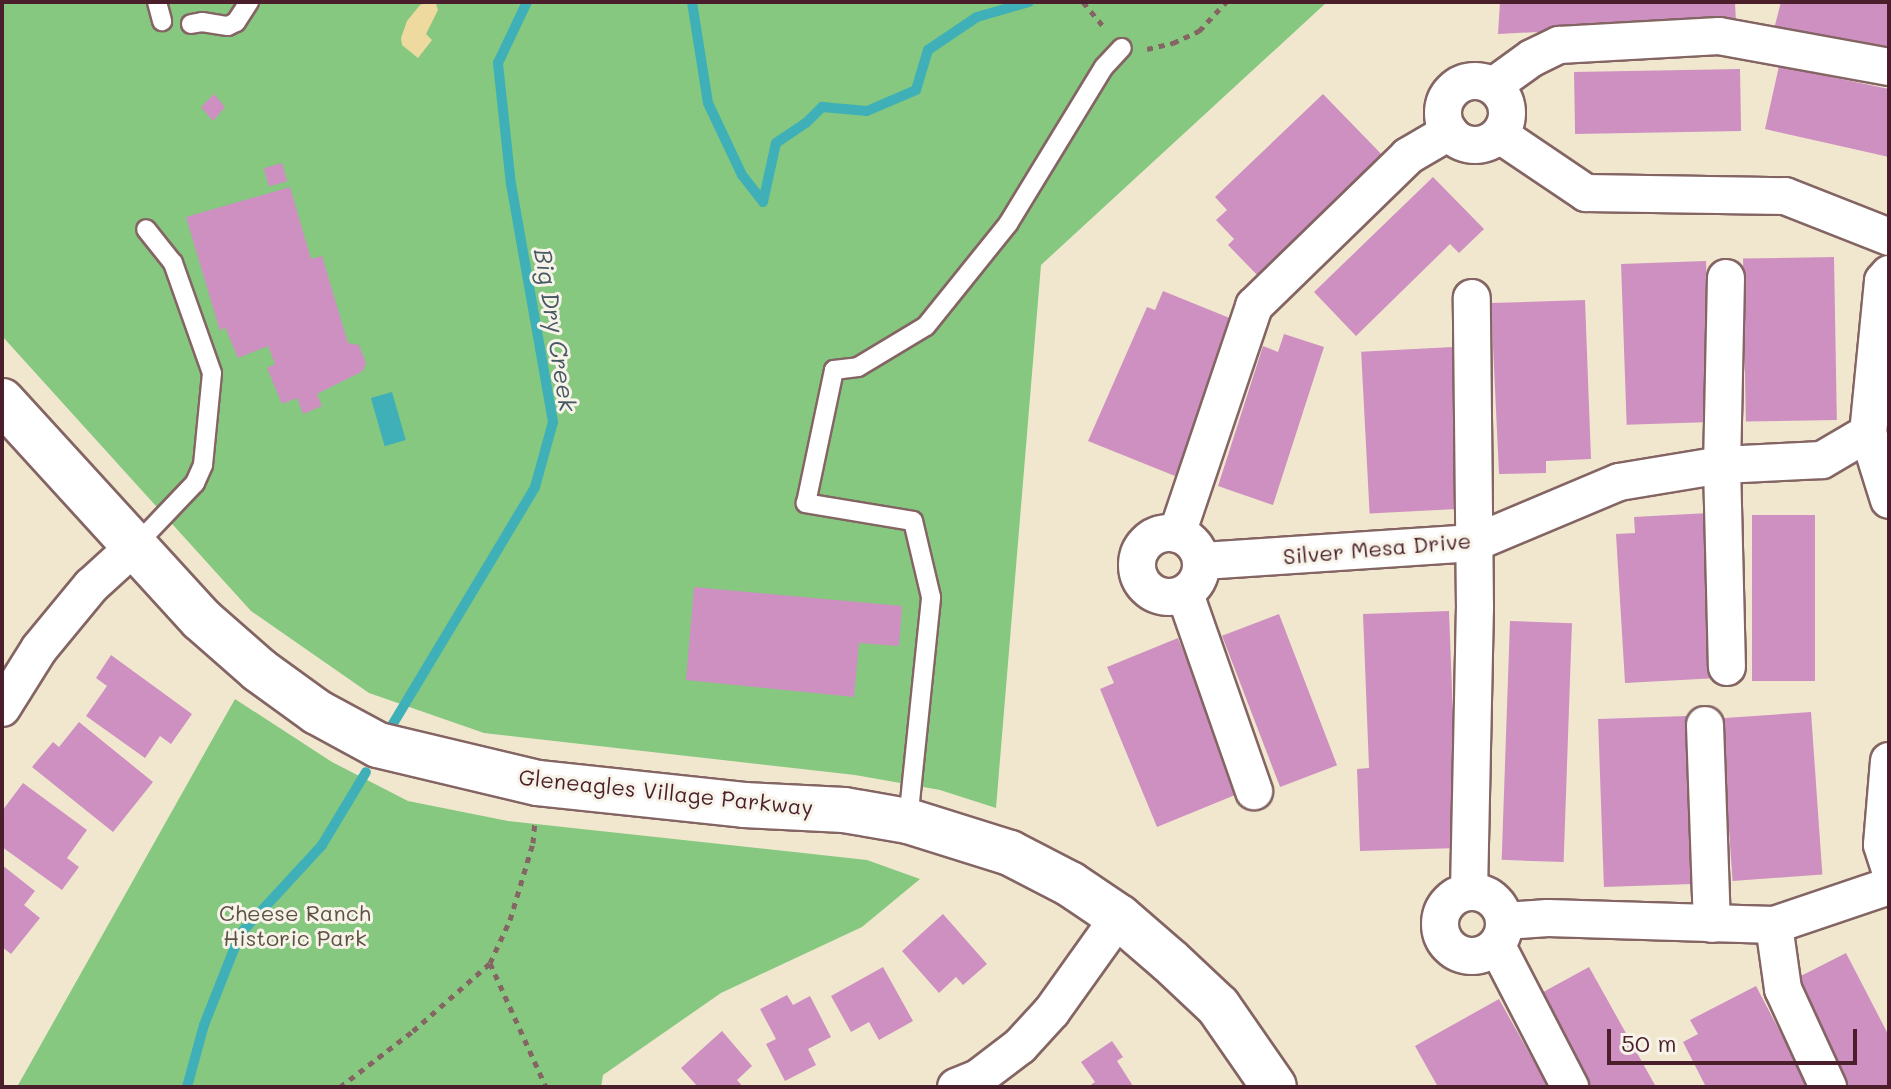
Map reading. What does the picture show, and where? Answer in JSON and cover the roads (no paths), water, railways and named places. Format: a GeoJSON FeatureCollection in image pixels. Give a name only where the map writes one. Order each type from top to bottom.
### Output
{"type":"FeatureCollection","features":[{"type":"Feature","properties":{"kind":"street"},"geometry":{"type":"LineString","coordinates":[[1493,86],[1532,58],[1559,45],[1719,36],[1889,67]]}},
{"type":"Feature","properties":{"kind":"street"},"geometry":{"type":"LineString","coordinates":[[1471,80],[1493,86],[1501,93],[1507,109],[1506,124],[1500,135],[1475,146],[1462,143],[1449,132],[1443,108],[1453,89],[1471,80]]}},
{"type":"Feature","properties":{"kind":"street"},"geometry":{"type":"LineString","coordinates":[[1177,534],[1254,306],[1408,156],[1449,132]]}},
{"type":"Feature","properties":{"kind":"street"},"geometry":{"type":"LineString","coordinates":[[1500,135],[1586,193],[1785,196],[1889,237]]}},
{"type":"Feature","properties":{"kind":"street"},"geometry":{"type":"LineString","coordinates":[[1889,274],[1883,281],[1868,433],[1889,500]]}},
{"type":"Feature","properties":{"kind":"street"},"geometry":{"type":"LineString","coordinates":[[1726,278],[1722,465],[1727,667]]}},
{"type":"Feature","properties":{"kind":"street"},"geometry":{"type":"LineString","coordinates":[[1469,892],[1474,543],[1472,298]]}},
{"type":"Feature","properties":{"kind":"street","name":"Gleneagles Village Parkway"},"geometry":{"type":"LineString","coordinates":[[2,401],[201,619],[259,670],[317,712],[378,745],[538,783],[744,805],[844,810],[908,821],[1010,853],[1070,884],[1119,917],[1218,1006],[1274,1087]]}},
{"type":"Feature","properties":{"kind":"street","name":"Silver Mesa Drive"},"geometry":{"type":"LineString","coordinates":[[1202,561],[1474,543],[1619,482],[1722,465],[1822,460],[1868,433]]}},
{"type":"Feature","properties":{"kind":"street"},"geometry":{"type":"LineString","coordinates":[[1165,533],[1177,534],[1195,546],[1202,561],[1200,576],[1185,594],[1169,598],[1156,595],[1144,587],[1137,572],[1137,560],[1147,541],[1165,533]]}},
{"type":"Feature","properties":{"kind":"street"},"geometry":{"type":"LineString","coordinates":[[2,708],[39,649],[91,586],[135,546]]}},
{"type":"Feature","properties":{"kind":"street"},"geometry":{"type":"LineString","coordinates":[[1185,594],[1254,791]]}},
{"type":"Feature","properties":{"kind":"street"},"geometry":{"type":"LineString","coordinates":[[1705,725],[1712,924]]}},
{"type":"Feature","properties":{"kind":"street"},"geometry":{"type":"LineString","coordinates":[[1889,761],[1882,845],[1889,867]]}},
{"type":"Feature","properties":{"kind":"street"},"geometry":{"type":"LineString","coordinates":[[1570,1087],[1501,933],[1491,897],[1469,892],[1456,896],[1444,907],[1440,919],[1443,938],[1459,954],[1473,957],[1501,933],[1548,918],[1774,925],[1889,886]]}},
{"type":"Feature","properties":{"kind":"street"},"geometry":{"type":"LineString","coordinates":[[973,1084],[1020,1046],[1052,1011],[1119,917]]}},
{"type":"Feature","properties":{"kind":"street"},"geometry":{"type":"LineString","coordinates":[[1774,925],[1783,989],[1828,1087]]}},
{"type":"Feature","properties":{"kind":"lane"},"geometry":{"type":"LineString","coordinates":[[157,2],[162,21]]}},
{"type":"Feature","properties":{"kind":"lane"},"geometry":{"type":"LineString","coordinates":[[191,24],[228,26],[236,22],[249,2]]}},
{"type":"Feature","properties":{"kind":"lane"},"geometry":{"type":"LineString","coordinates":[[908,821],[931,597],[913,521],[806,503],[834,370],[858,367],[926,326],[1008,224],[1104,67],[1122,48]]}},
{"type":"Feature","properties":{"kind":"lane"},"geometry":{"type":"LineString","coordinates":[[135,546],[195,483],[203,465],[212,373],[173,263],[146,229]]}},
{"type":"Feature","properties":{"kind":"water"},"geometry":{"type":"Polygon","coordinates":[[[392,392],[406,440],[385,446],[371,398],[392,392]]]}},
{"type":"Feature","properties":{"kind":"waterway","name":"Big Dry Creek"},"geometry":{"type":"LineString","coordinates":[[391,727],[535,487],[553,422],[511,185],[498,63],[527,2]]}},
{"type":"Feature","properties":{"kind":"waterway","name":"Big Dry Creek"},"geometry":{"type":"LineString","coordinates":[[692,2],[708,103],[742,175],[763,202],[776,143],[806,123],[822,107],[867,111],[916,90],[928,50],[977,17],[1029,2]]}},
{"type":"Feature","properties":{"kind":"waterway","name":"Big Dry Creek"},"geometry":{"type":"LineString","coordinates":[[187,1087],[204,1025],[240,934],[322,845],[366,772]]}},
{"type":"Feature","properties":{"kind":"park label","name":"Cheese Ranch Historic Park"},"geometry":{"type":"Point","coordinates":[295,924]}}]}
